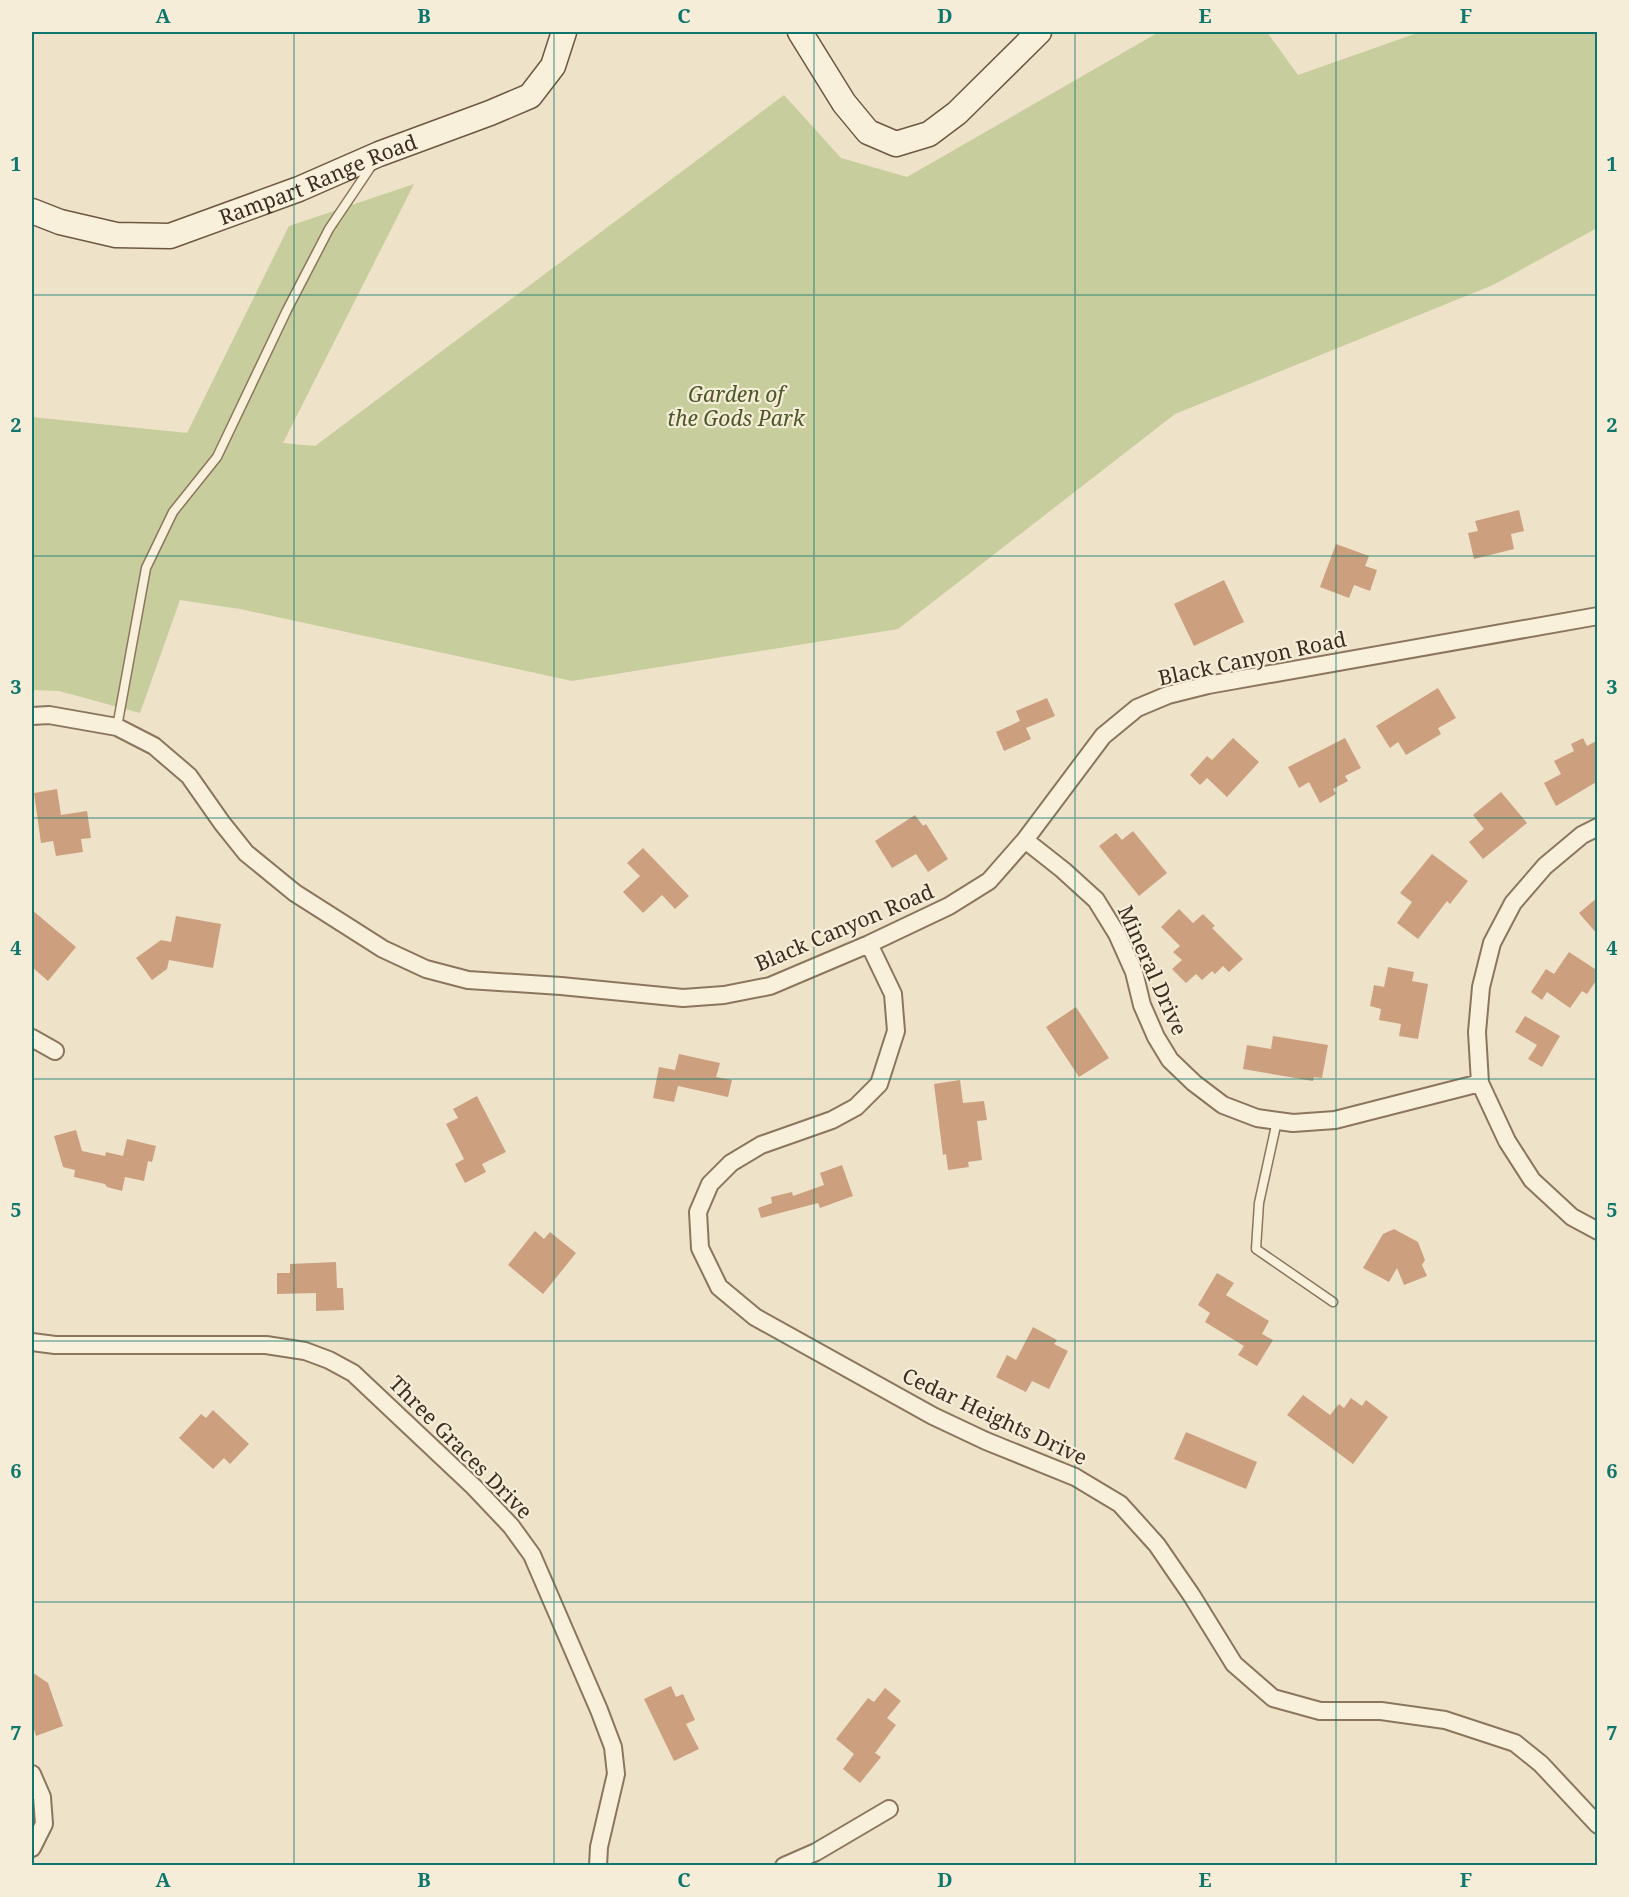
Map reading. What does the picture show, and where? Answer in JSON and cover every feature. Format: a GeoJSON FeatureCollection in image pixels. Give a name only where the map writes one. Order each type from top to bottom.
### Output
{"type":"FeatureCollection","features":[{"type":"Feature","properties":{"kind":"street","name":"Rampart Range Road"},"geometry":{"type":"LineString","coordinates":[[32,211],[60,222],[116,235],[170,236],[299,189],[379,154],[530,96],[553,66],[564,32]]}},
{"type":"Feature","properties":{"kind":"street"},"geometry":{"type":"LineString","coordinates":[[800,32],[844,104],[868,132],[897,144],[929,134],[957,112],[1039,32]]}},
{"type":"Feature","properties":{"kind":"street","name":"Black Canyon Road"},"geometry":{"type":"LineString","coordinates":[[32,716],[49,715],[117,727],[154,746],[189,776],[246,853],[295,893],[382,949],[426,969],[468,980],[561,986],[683,999],[724,995],[770,986],[869,944],[950,906],[989,881],[1025,840],[1103,736],[1137,708],[1157,699],[1208,685],[1598,615]]}},
{"type":"Feature","properties":{"kind":"street"},"geometry":{"type":"LineString","coordinates":[[1598,827],[1582,835],[1545,866],[1513,903],[1492,943],[1481,987],[1477,1032],[1480,1083],[1507,1141],[1532,1180],[1572,1217],[1598,1231]]}},
{"type":"Feature","properties":{"kind":"street","name":"Mineral Drive"},"geometry":{"type":"LineString","coordinates":[[1025,840],[1096,900],[1117,934],[1134,972],[1142,1005],[1156,1037],[1170,1060],[1194,1083],[1223,1105],[1257,1118],[1277,1121],[1293,1123],[1335,1120],[1480,1083]]}},
{"type":"Feature","properties":{"kind":"street","name":"Cedar Heights Drive"},"geometry":{"type":"LineString","coordinates":[[869,944],[893,994],[896,1031],[879,1084],[856,1107],[832,1120],[761,1145],[731,1163],[710,1184],[698,1212],[700,1248],[719,1287],[755,1317],[922,1410],[986,1441],[1075,1477],[1120,1504],[1157,1545],[1234,1664],[1274,1698],[1320,1711],[1382,1711],[1445,1720],[1515,1743],[1540,1764],[1598,1825]]}},
{"type":"Feature","properties":{"kind":"street"},"geometry":{"type":"LineString","coordinates":[[32,1038],[55,1051]]}},
{"type":"Feature","properties":{"kind":"street","name":"Three Graces Drive"},"geometry":{"type":"LineString","coordinates":[[32,1342],[55,1345],[266,1345],[305,1351],[329,1360],[353,1373],[474,1487],[511,1526],[532,1555],[613,1747],[616,1774],[599,1847],[597,1866]]}},
{"type":"Feature","properties":{"kind":"street"},"geometry":{"type":"LineString","coordinates":[[32,1774],[42,1797],[44,1824],[32,1848]]}},
{"type":"Feature","properties":{"kind":"street"},"geometry":{"type":"LineString","coordinates":[[784,1866],[816,1852],[889,1809]]}},
{"type":"Feature","properties":{"kind":"lane"},"geometry":{"type":"LineString","coordinates":[[117,727],[146,568],[173,512],[217,457],[287,310],[329,229],[379,154]]}},
{"type":"Feature","properties":{"kind":"lane"},"geometry":{"type":"LineString","coordinates":[[1277,1121],[1259,1203],[1256,1249],[1333,1302]]}},
{"type":"Feature","properties":{"kind":"green space","name":"Garden of the Gods Park"},"geometry":{"type":"Polygon","coordinates":[[[1159,32],[1267,32],[1298,75],[1420,32],[1597,32],[1597,228],[1493,285],[1175,414],[898,629],[572,681],[240,609],[180,600],[140,713],[59,691],[32,690],[32,417],[187,433],[289,226],[414,184],[283,443],[315,446],[784,95],[841,158],[907,177],[1159,32]]]}},
{"type":"Feature","properties":{"kind":"building"},"geometry":{"type":"Polygon","coordinates":[[[1519,510],[1524,531],[1511,534],[1514,549],[1474,559],[1468,533],[1478,531],[1475,521],[1519,510]]]}},
{"type":"Feature","properties":{"kind":"building"},"geometry":{"type":"Polygon","coordinates":[[[1336,544],[1369,556],[1365,566],[1377,570],[1370,591],[1354,585],[1349,598],[1320,587],[1336,544]]]}},
{"type":"Feature","properties":{"kind":"building"},"geometry":{"type":"Polygon","coordinates":[[[1224,580],[1244,622],[1194,646],[1174,604],[1224,580]]]}},
{"type":"Feature","properties":{"kind":"building"},"geometry":{"type":"Polygon","coordinates":[[[1438,688],[1456,718],[1438,728],[1441,734],[1406,755],[1398,742],[1390,748],[1376,726],[1438,688]]]}},
{"type":"Feature","properties":{"kind":"building"},"geometry":{"type":"Polygon","coordinates":[[[1047,698],[1055,716],[1026,728],[1031,739],[1004,751],[996,732],[1020,721],[1016,711],[1047,698]]]}},
{"type":"Feature","properties":{"kind":"building"},"geometry":{"type":"Polygon","coordinates":[[[1233,738],[1259,762],[1227,797],[1207,778],[1200,785],[1190,775],[1207,756],[1212,760],[1233,738]]]}},
{"type":"Feature","properties":{"kind":"building"},"geometry":{"type":"Polygon","coordinates":[[[1345,738],[1361,768],[1345,776],[1348,781],[1333,789],[1336,794],[1320,803],[1309,782],[1299,788],[1288,767],[1345,738]]]}},
{"type":"Feature","properties":{"kind":"building"},"geometry":{"type":"Polygon","coordinates":[[[1583,738],[1587,746],[1598,740],[1598,781],[1556,806],[1544,783],[1561,774],[1554,761],[1574,751],[1571,744],[1583,738]]]}},
{"type":"Feature","properties":{"kind":"building"},"geometry":{"type":"Polygon","coordinates":[[[57,789],[61,815],[87,811],[91,838],[81,839],[83,852],[56,856],[53,841],[41,843],[34,793],[57,789]]]}},
{"type":"Feature","properties":{"kind":"building"},"geometry":{"type":"Polygon","coordinates":[[[1501,792],[1527,823],[1483,859],[1469,842],[1484,829],[1473,815],[1501,792]]]}},
{"type":"Feature","properties":{"kind":"building"},"geometry":{"type":"Polygon","coordinates":[[[915,815],[923,826],[926,824],[948,859],[928,872],[916,854],[892,868],[875,841],[915,815]]]}},
{"type":"Feature","properties":{"kind":"building"},"geometry":{"type":"Polygon","coordinates":[[[1133,831],[1167,873],[1139,896],[1099,846],[1116,833],[1122,840],[1133,831]]]}},
{"type":"Feature","properties":{"kind":"building"},"geometry":{"type":"Polygon","coordinates":[[[643,848],[689,896],[675,909],[662,895],[643,913],[623,892],[640,876],[627,863],[643,848]]]}},
{"type":"Feature","properties":{"kind":"building"},"geometry":{"type":"Polygon","coordinates":[[[1432,854],[1468,881],[1450,904],[1447,901],[1418,939],[1397,923],[1412,902],[1400,893],[1432,854]]]}},
{"type":"Feature","properties":{"kind":"building"},"geometry":{"type":"Polygon","coordinates":[[[1598,897],[1598,935],[1579,913],[1598,897]]]}},
{"type":"Feature","properties":{"kind":"building"},"geometry":{"type":"Polygon","coordinates":[[[1179,909],[1193,923],[1203,914],[1215,926],[1212,928],[1243,959],[1229,972],[1223,966],[1215,974],[1212,971],[1202,980],[1196,974],[1186,983],[1172,969],[1182,960],[1173,952],[1180,946],[1161,927],[1179,909]]]}},
{"type":"Feature","properties":{"kind":"building"},"geometry":{"type":"Polygon","coordinates":[[[32,910],[76,947],[48,981],[32,967],[32,910]]]}},
{"type":"Feature","properties":{"kind":"building"},"geometry":{"type":"Polygon","coordinates":[[[176,916],[221,924],[213,968],[169,960],[167,969],[152,980],[136,958],[161,940],[171,942],[176,916]]]}},
{"type":"Feature","properties":{"kind":"building"},"geometry":{"type":"Polygon","coordinates":[[[1569,952],[1598,971],[1598,978],[1587,994],[1582,991],[1570,1008],[1547,992],[1542,1000],[1531,992],[1546,969],[1554,974],[1569,952]]]}},
{"type":"Feature","properties":{"kind":"building"},"geometry":{"type":"Polygon","coordinates":[[[1388,967],[1414,972],[1412,981],[1428,984],[1418,1039],[1399,1036],[1401,1024],[1379,1020],[1381,1009],[1370,1006],[1374,985],[1384,987],[1388,967]]]}},
{"type":"Feature","properties":{"kind":"building"},"geometry":{"type":"Polygon","coordinates":[[[1076,1007],[1109,1058],[1079,1077],[1046,1027],[1076,1007]]]}},
{"type":"Feature","properties":{"kind":"building"},"geometry":{"type":"Polygon","coordinates":[[[1525,1016],[1560,1036],[1542,1067],[1528,1059],[1537,1045],[1515,1032],[1525,1016]]]}},
{"type":"Feature","properties":{"kind":"building"},"geometry":{"type":"Polygon","coordinates":[[[1273,1036],[1328,1045],[1322,1078],[1314,1077],[1313,1081],[1243,1069],[1247,1045],[1271,1049],[1273,1036]]]}},
{"type":"Feature","properties":{"kind":"building"},"geometry":{"type":"Polygon","coordinates":[[[679,1054],[720,1063],[716,1077],[732,1080],[728,1097],[678,1086],[674,1102],[653,1098],[659,1067],[675,1070],[679,1054]]]}},
{"type":"Feature","properties":{"kind":"building"},"geometry":{"type":"Polygon","coordinates":[[[960,1080],[963,1103],[984,1101],[987,1120],[977,1121],[982,1160],[968,1162],[969,1167],[948,1170],[946,1154],[943,1155],[934,1084],[960,1080]]]}},
{"type":"Feature","properties":{"kind":"building"},"geometry":{"type":"Polygon","coordinates":[[[477,1096],[506,1152],[482,1164],[486,1172],[465,1183],[455,1164],[464,1159],[446,1124],[458,1118],[453,1109],[477,1096]]]}},
{"type":"Feature","properties":{"kind":"building"},"geometry":{"type":"Polygon","coordinates":[[[76,1130],[82,1151],[105,1156],[106,1152],[123,1156],[127,1139],[156,1146],[152,1162],[148,1161],[144,1181],[125,1177],[122,1191],[107,1187],[105,1184],[74,1177],[75,1170],[63,1167],[54,1136],[76,1130]]]}},
{"type":"Feature","properties":{"kind":"building"},"geometry":{"type":"Polygon","coordinates":[[[842,1165],[853,1196],[820,1208],[818,1203],[761,1218],[758,1208],[772,1203],[771,1197],[792,1192],[793,1196],[824,1185],[820,1173],[842,1165]]]}},
{"type":"Feature","properties":{"kind":"building"},"geometry":{"type":"Polygon","coordinates":[[[1394,1229],[1418,1242],[1425,1260],[1422,1265],[1427,1276],[1404,1285],[1397,1268],[1389,1282],[1363,1268],[1383,1234],[1394,1229]]]}},
{"type":"Feature","properties":{"kind":"building"},"geometry":{"type":"Polygon","coordinates":[[[535,1231],[544,1239],[550,1232],[576,1253],[543,1294],[508,1265],[535,1231]]]}},
{"type":"Feature","properties":{"kind":"building"},"geometry":{"type":"Polygon","coordinates":[[[336,1262],[337,1288],[343,1288],[344,1310],[316,1311],[316,1293],[277,1294],[277,1273],[290,1273],[290,1264],[336,1262]]]}},
{"type":"Feature","properties":{"kind":"building"},"geometry":{"type":"Polygon","coordinates":[[[1217,1273],[1234,1283],[1226,1295],[1269,1321],[1262,1334],[1273,1340],[1257,1366],[1238,1355],[1244,1346],[1205,1322],[1210,1313],[1198,1305],[1217,1273]]]}},
{"type":"Feature","properties":{"kind":"building"},"geometry":{"type":"Polygon","coordinates":[[[1033,1327],[1057,1340],[1054,1344],[1068,1351],[1049,1389],[1032,1381],[1026,1392],[996,1377],[1007,1355],[1016,1360],[1033,1327]]]}},
{"type":"Feature","properties":{"kind":"building"},"geometry":{"type":"Polygon","coordinates":[[[1303,1395],[1330,1415],[1339,1404],[1344,1408],[1351,1398],[1362,1406],[1366,1400],[1388,1417],[1353,1464],[1287,1415],[1303,1395]]]}},
{"type":"Feature","properties":{"kind":"building"},"geometry":{"type":"Polygon","coordinates":[[[213,1410],[249,1444],[230,1464],[224,1458],[213,1469],[179,1438],[201,1414],[206,1418],[213,1410]]]}},
{"type":"Feature","properties":{"kind":"building"},"geometry":{"type":"Polygon","coordinates":[[[1186,1432],[1257,1462],[1246,1489],[1174,1459],[1186,1432]]]}},
{"type":"Feature","properties":{"kind":"building"},"geometry":{"type":"Polygon","coordinates":[[[32,1672],[48,1683],[63,1726],[36,1736],[32,1722],[32,1672]]]}},
{"type":"Feature","properties":{"kind":"building"},"geometry":{"type":"Polygon","coordinates":[[[671,1686],[676,1697],[683,1694],[695,1720],[686,1724],[699,1749],[674,1761],[644,1699],[671,1686]]]}},
{"type":"Feature","properties":{"kind":"building"},"geometry":{"type":"Polygon","coordinates":[[[885,1688],[901,1701],[887,1718],[896,1725],[875,1753],[881,1757],[860,1783],[843,1769],[854,1754],[836,1739],[868,1698],[874,1702],[885,1688]]]}}]}
